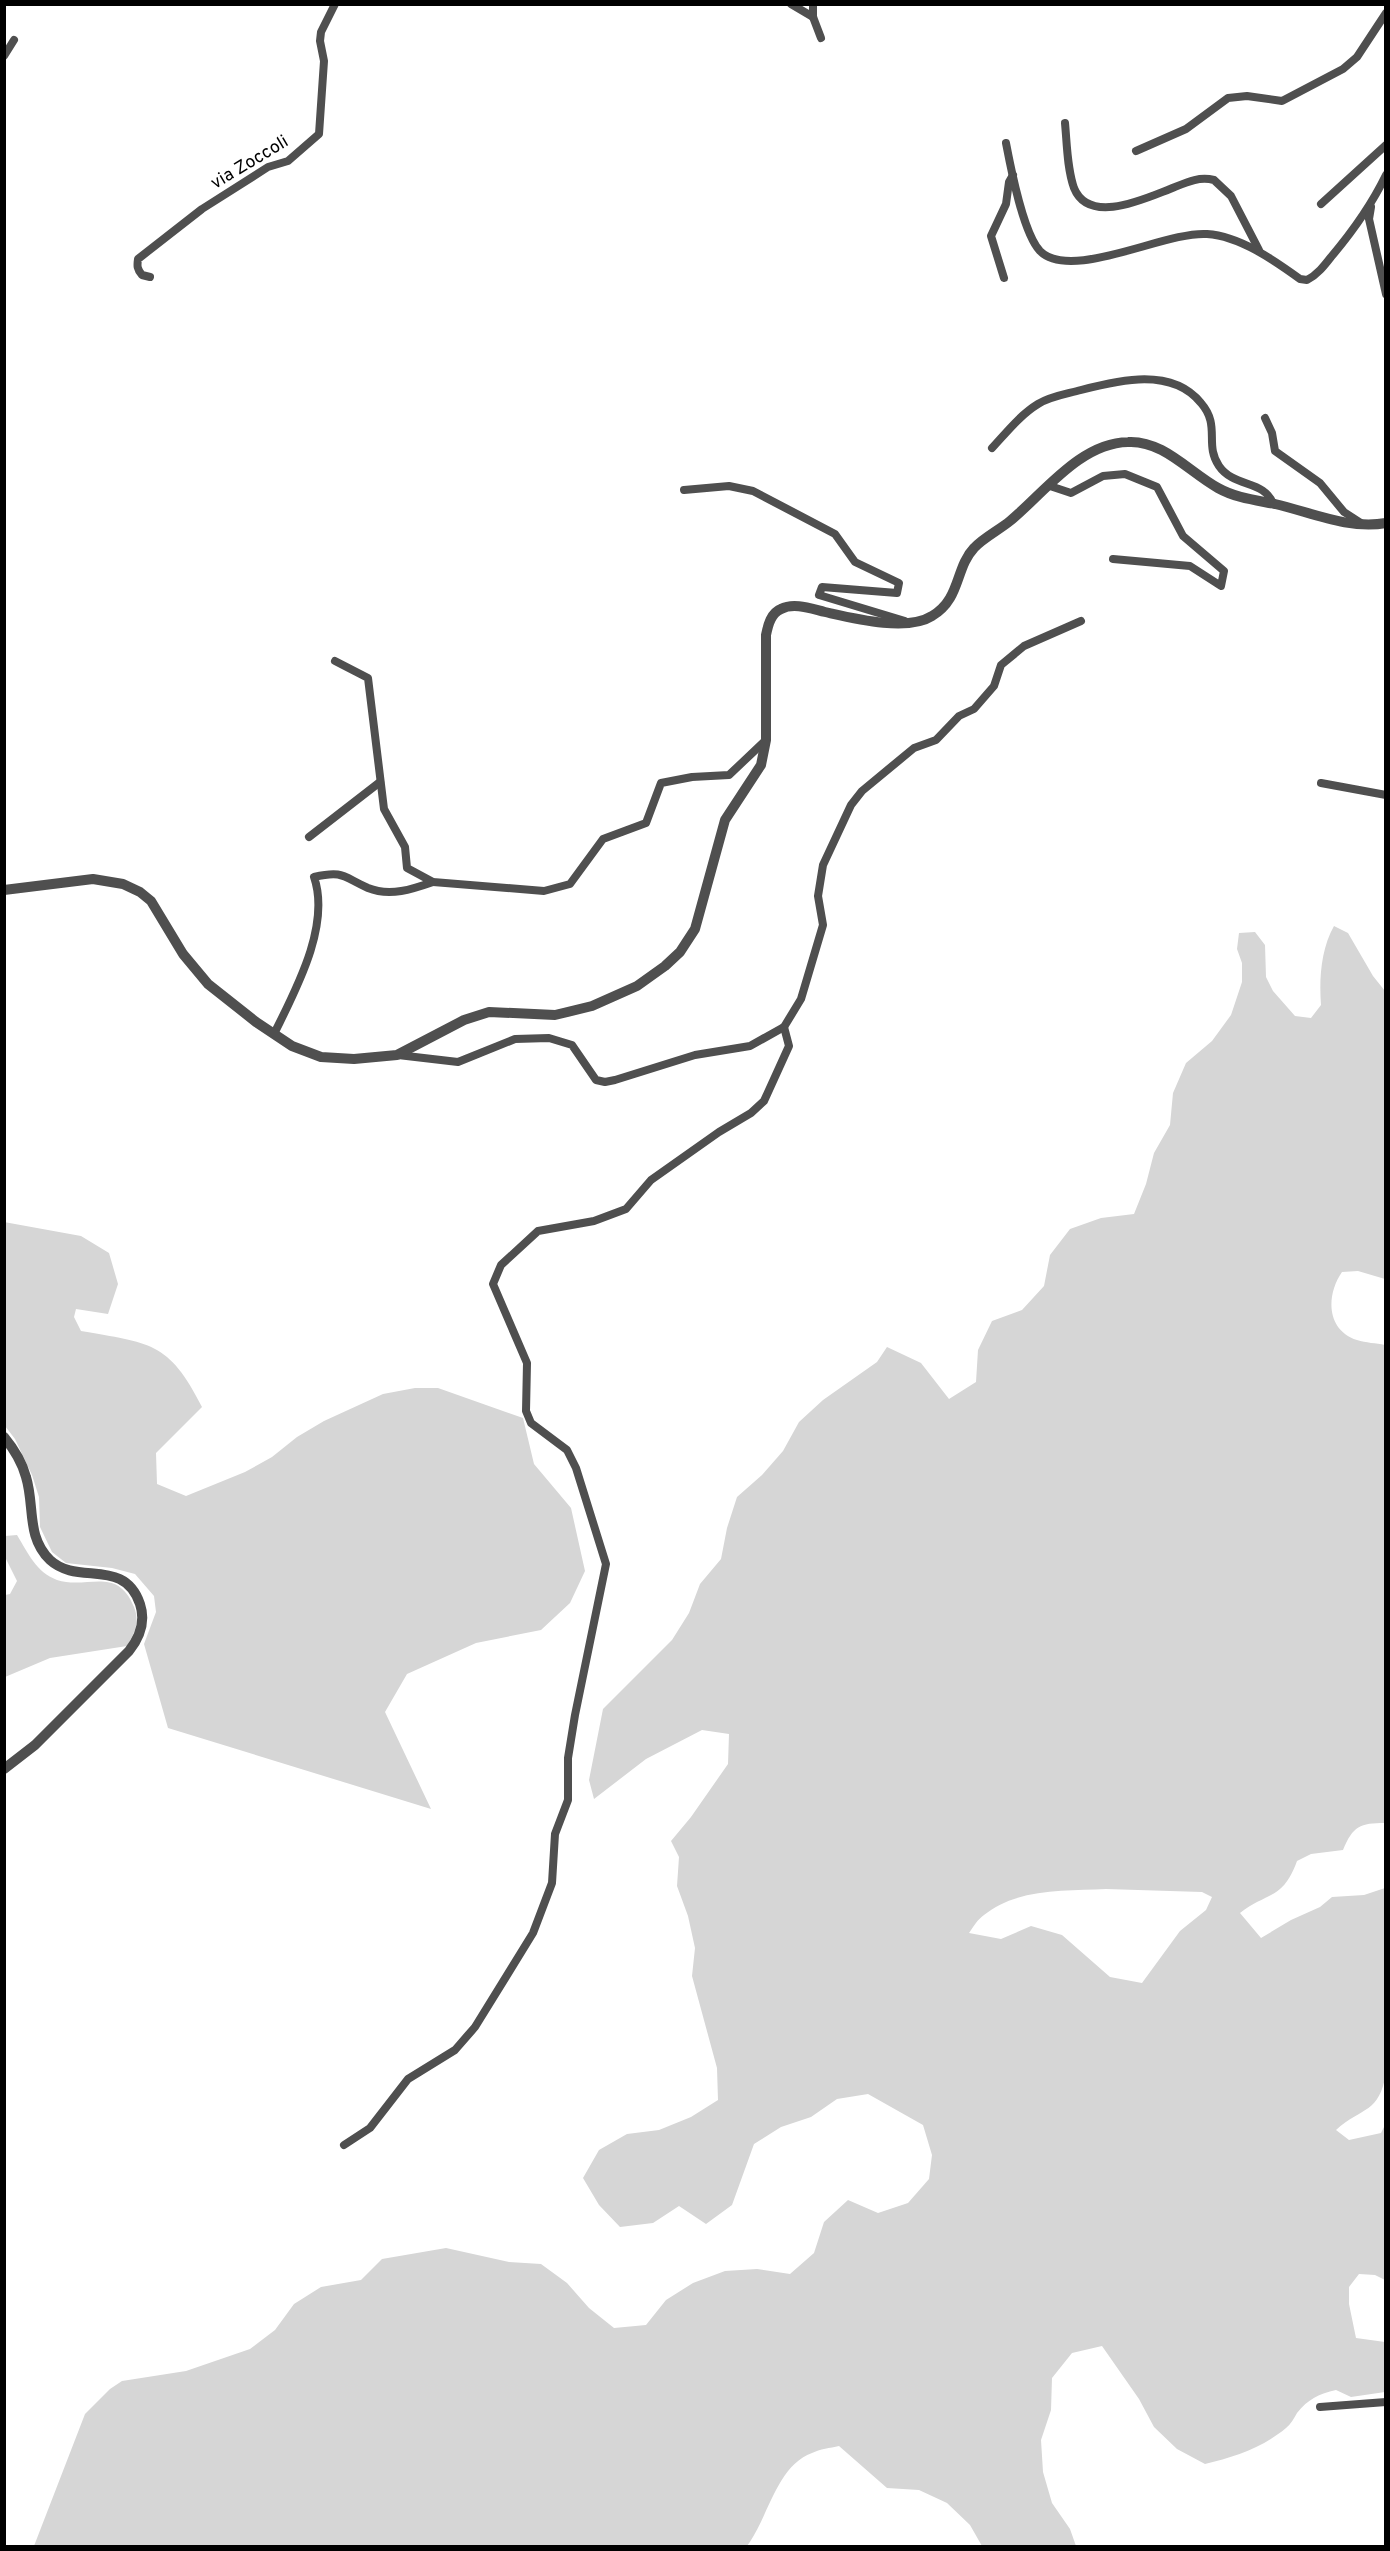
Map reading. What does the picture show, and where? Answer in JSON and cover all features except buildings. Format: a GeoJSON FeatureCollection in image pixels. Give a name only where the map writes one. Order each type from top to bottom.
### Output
{"type":"FeatureCollection","features":[{"type":"Feature","properties":{"kind":"street","name":"via Zoccoli"},"geometry":{"type":"LineString","coordinates":[[150,277],[139,272],[138,259],[202,209],[268,166],[288,161],[319,134],[324,61],[320,40],[321,32],[335,4]]}},
{"type":"Feature","properties":{"kind":"street"},"geometry":{"type":"LineString","coordinates":[[791,4],[813,17]]}},
{"type":"Feature","properties":{"kind":"street"},"geometry":{"type":"LineString","coordinates":[[813,4],[813,17],[821,38]]}},
{"type":"Feature","properties":{"kind":"street"},"geometry":{"type":"LineString","coordinates":[[1136,151],[1186,129],[1228,99],[1247,96],[1282,101],[1343,69],[1357,57],[1386,13]]}},
{"type":"Feature","properties":{"kind":"street"},"geometry":{"type":"LineString","coordinates":[[4,56],[14,40]]}},
{"type":"Feature","properties":{"kind":"street"},"geometry":{"type":"LineString","coordinates":[[1065,123],[1072,182],[1080,198],[1085,202],[1098,207],[1129,204],[1196,179],[1215,180],[1232,196],[1259,250]]}},
{"type":"Feature","properties":{"kind":"street"},"geometry":{"type":"LineString","coordinates":[[1006,143],[1030,234],[1041,252],[1062,261],[1094,260],[1137,246],[1196,234],[1210,234],[1259,250],[1300,279],[1307,280],[1318,273],[1355,230],[1386,175]]}},
{"type":"Feature","properties":{"kind":"street"},"geometry":{"type":"LineString","coordinates":[[1321,204],[1386,145]]}},
{"type":"Feature","properties":{"kind":"street"},"geometry":{"type":"LineString","coordinates":[[1004,278],[991,236],[1006,204],[1009,182],[1013,175]]}},
{"type":"Feature","properties":{"kind":"street"},"geometry":{"type":"LineString","coordinates":[[1372,203],[1369,219],[1386,294]]}},
{"type":"Feature","properties":{"kind":"street"},"geometry":{"type":"LineString","coordinates":[[992,448],[1026,412],[1047,399],[1120,381],[1148,379],[1166,382],[1193,395],[1210,416],[1213,423],[1213,455],[1221,469],[1233,480],[1262,489],[1270,496],[1273,504]]}},
{"type":"Feature","properties":{"kind":"street"},"geometry":{"type":"LineString","coordinates":[[1265,418],[1275,451],[1320,483],[1344,512],[1364,525]]}},
{"type":"Feature","properties":{"kind":"street"},"geometry":{"type":"LineString","coordinates":[[397,1055],[475,1016],[489,1012],[555,1015],[592,1006],[637,986],[680,952],[695,929],[724,820],[761,765],[766,740],[766,635],[771,619],[778,610],[797,606],[868,621],[909,622],[929,618],[938,613],[955,590],[974,547],[1000,530],[1082,456],[1115,444],[1136,442],[1157,447],[1221,490],[1253,501],[1364,525],[1386,523]]}},
{"type":"Feature","properties":{"kind":"street"},"geometry":{"type":"LineString","coordinates":[[1050,486],[1071,493],[1104,476],[1125,474],[1158,488],[1183,537],[1224,571],[1221,586],[1190,566],[1113,559]]}},
{"type":"Feature","properties":{"kind":"street"},"geometry":{"type":"LineString","coordinates":[[684,490],[729,486],[753,491],[835,534],[855,562],[899,583],[897,593],[822,587],[819,595],[909,622]]}},
{"type":"Feature","properties":{"kind":"street"},"geometry":{"type":"LineString","coordinates":[[4,890],[93,879],[123,884],[140,892],[151,901],[178,948],[202,978],[238,1010],[292,1046],[321,1057],[362,1059],[397,1055],[458,1062],[515,1039],[549,1038],[562,1040],[572,1045],[592,1076],[596,1080],[605,1082],[652,1070],[695,1055],[750,1046],[784,1027],[801,999],[823,926],[818,886],[823,865],[851,805],[862,790],[914,747],[936,740],[958,716],[974,709],[994,686],[1001,664],[1024,646],[1081,621]]}},
{"type":"Feature","properties":{"kind":"street"},"geometry":{"type":"LineString","coordinates":[[335,661],[368,678],[384,809],[405,847],[407,868],[434,882]]}},
{"type":"Feature","properties":{"kind":"street"},"geometry":{"type":"LineString","coordinates":[[274,1034],[301,980],[318,920],[318,890],[314,877],[330,873],[349,876],[369,889],[401,892],[434,882],[544,891],[570,884],[603,839],[646,823],[661,783],[692,777],[729,775],[766,740]]}},
{"type":"Feature","properties":{"kind":"street"},"geometry":{"type":"LineString","coordinates":[[309,837],[380,782]]}},
{"type":"Feature","properties":{"kind":"street"},"geometry":{"type":"LineString","coordinates":[[1321,783],[1386,795]]}},
{"type":"Feature","properties":{"kind":"street"},"geometry":{"type":"LineString","coordinates":[[344,2145],[370,2128],[408,2079],[455,2050],[475,2027],[534,1933],[552,1883],[555,1833],[568,1800],[568,1758],[606,1564],[576,1468],[567,1450],[531,1423],[526,1412],[527,1363],[493,1284],[501,1265],[538,1231],[594,1221],[626,1209],[651,1180],[719,1132],[751,1113],[764,1101],[789,1046],[784,1027]]}},
{"type":"Feature","properties":{"kind":"street"},"geometry":{"type":"LineString","coordinates":[[4,1437],[20,1460],[26,1477],[32,1527],[49,1559],[66,1569],[110,1575],[124,1581],[138,1600],[142,1612],[142,1624],[135,1642],[119,1661],[35,1746],[4,1769]]}},
{"type":"Feature","properties":{"kind":"street"},"geometry":{"type":"LineString","coordinates":[[1320,2407],[1386,2402]]}},
{"type":"Feature","properties":{"kind":"shaded area"},"geometry":{"type":"Polygon","coordinates":[[[1334,926],[1348,933],[1373,976],[1385,991],[1385,1279],[1358,1271],[1342,1272],[1333,1291],[1332,1311],[1339,1328],[1347,1335],[1360,1341],[1385,1345],[1385,1823],[1363,1825],[1358,1828],[1350,1836],[1343,1850],[1311,1854],[1297,1861],[1292,1874],[1280,1889],[1240,1913],[1261,1938],[1291,1920],[1320,1907],[1332,1897],[1364,1895],[1385,1888],[1386,2073],[1379,2096],[1374,2103],[1336,2130],[1349,2140],[1381,2133],[1385,2125],[1385,2280],[1375,2275],[1359,2274],[1349,2287],[1349,2304],[1356,2338],[1385,2342],[1385,2392],[1351,2397],[1336,2390],[1319,2395],[1301,2408],[1291,2423],[1277,2435],[1237,2455],[1205,2464],[1177,2449],[1154,2427],[1139,2399],[1102,2346],[1072,2353],[1052,2378],[1051,2410],[1041,2440],[1043,2472],[1052,2503],[1070,2529],[1076,2546],[982,2546],[970,2525],[947,2503],[919,2490],[887,2488],[839,2446],[812,2453],[790,2469],[781,2481],[747,2546],[34,2546],[85,2414],[110,2389],[122,2381],[186,2371],[250,2349],[275,2330],[294,2304],[321,2287],[361,2280],[382,2259],[446,2248],[509,2262],[541,2264],[567,2283],[589,2308],[614,2328],[646,2325],[666,2300],[693,2283],[725,2271],[757,2269],[790,2274],[814,2253],[824,2222],[848,2200],[878,2213],[908,2203],[929,2179],[932,2155],[923,2125],[868,2094],[837,2099],[811,2117],[781,2127],[754,2144],[732,2205],[706,2224],[679,2206],[653,2223],[620,2227],[599,2205],[583,2178],[599,2150],[627,2134],[659,2130],[691,2117],[718,2100],[717,2068],[692,1976],[695,1948],[688,1916],[677,1886],[679,1857],[671,1841],[728,1764],[729,1734],[702,1730],[646,1759],[594,1799],[589,1780],[603,1709],[672,1640],[689,1613],[700,1584],[721,1559],[727,1528],[737,1497],[762,1475],[783,1451],[799,1422],[823,1400],[877,1362],[887,1347],[921,1363],[949,1399],[976,1382],[978,1350],[992,1321],[1022,1310],[1044,1286],[1050,1255],[1070,1229],[1101,1218],[1134,1214],[1146,1184],[1154,1153],[1170,1125],[1173,1093],[1186,1063],[1212,1041],[1231,1015],[1242,982],[1242,963],[1237,949],[1239,933],[1255,932],[1265,945],[1266,977],[1273,991],[1295,1016],[1311,1018],[1321,1005],[1322,964],[1334,926]],[[1106,1889],[1027,1895],[997,1906],[984,1915],[969,1933],[1001,1939],[1031,1926],[1062,1935],[1110,1977],[1142,1983],[1180,1931],[1206,1910],[1212,1897],[1202,1892],[1106,1889]]]}},
{"type":"Feature","properties":{"kind":"shaded area"},"geometry":{"type":"Polygon","coordinates":[[[4,1222],[81,1236],[109,1253],[118,1284],[108,1314],[76,1309],[74,1317],[81,1331],[124,1339],[155,1349],[179,1369],[190,1385],[202,1407],[156,1453],[157,1484],[186,1496],[245,1472],[272,1457],[297,1437],[324,1421],[383,1394],[415,1388],[438,1388],[523,1418],[534,1464],[571,1508],[585,1571],[570,1603],[541,1630],[476,1643],[407,1674],[385,1712],[431,1809],[168,1728],[144,1644],[156,1612],[154,1596],[135,1574],[112,1568],[66,1563],[52,1552],[40,1527],[39,1497],[32,1475],[15,1439],[5,1426],[4,1222]]]}},
{"type":"Feature","properties":{"kind":"shaded area"},"geometry":{"type":"Polygon","coordinates":[[[17,1535],[33,1561],[50,1577],[68,1582],[110,1583],[119,1586],[127,1594],[134,1607],[137,1622],[127,1646],[50,1658],[5,1677],[5,1595],[10,1594],[17,1581],[5,1557],[5,1536],[17,1535]]]}}]}
